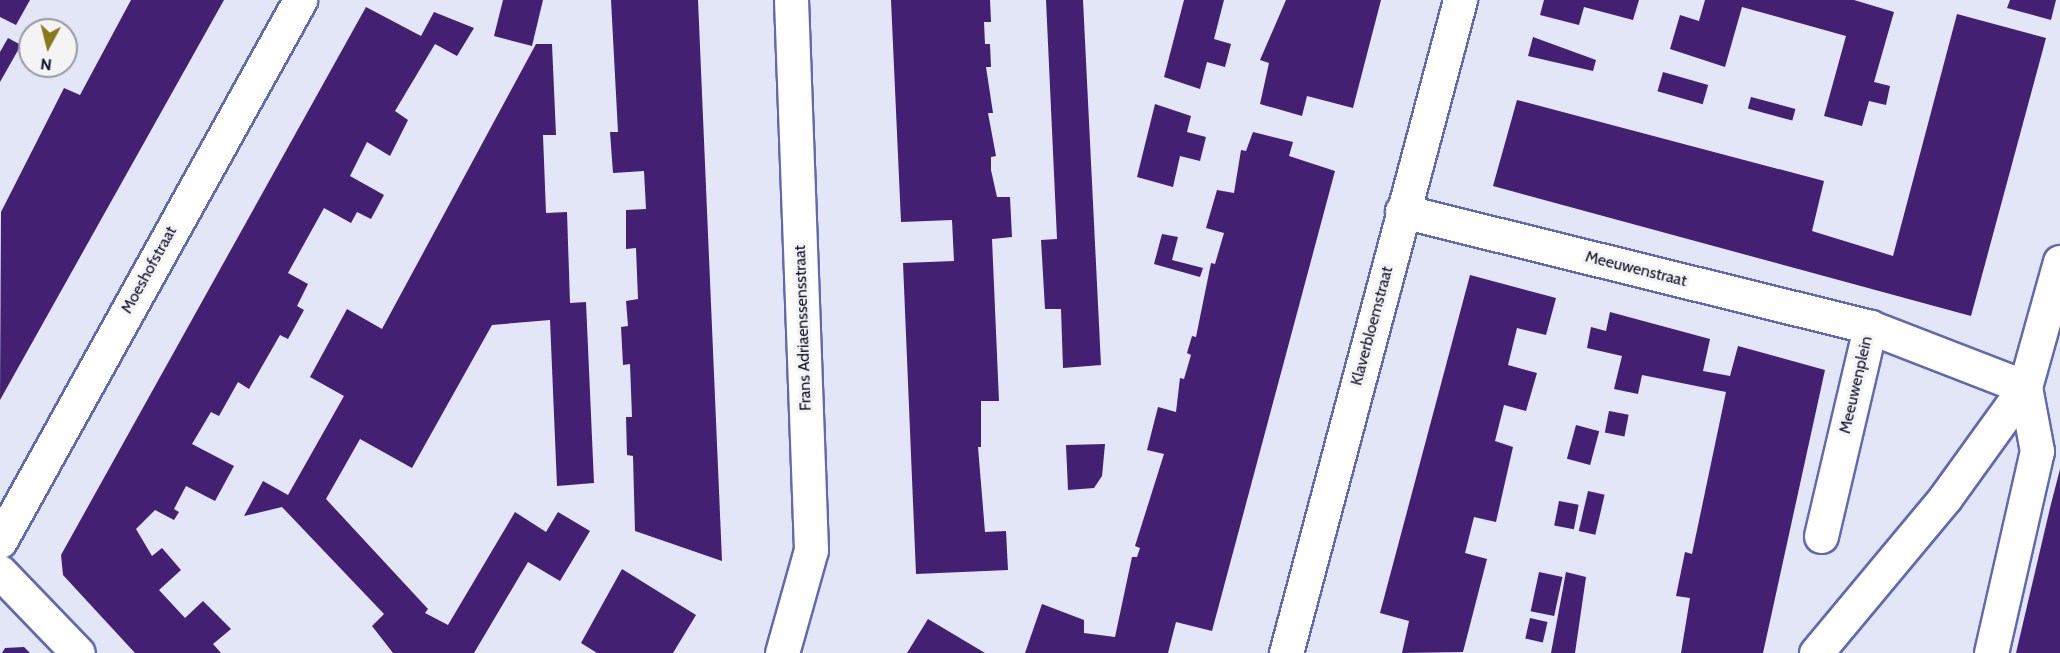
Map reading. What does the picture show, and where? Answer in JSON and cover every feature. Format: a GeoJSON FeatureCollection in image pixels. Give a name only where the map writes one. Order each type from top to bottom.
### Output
{"type":"FeatureCollection","features":[{"type":"Feature","properties":{"kind":"street","name":"Moeshofstraat"},"geometry":{"type":"LineString","coordinates":[[0,541],[300,0]]}},
{"type":"Feature","properties":{"kind":"street","name":"Frans Adriaenssensstraat"},"geometry":{"type":"LineString","coordinates":[[782,653],[811,550],[790,0]]}},
{"type":"Feature","properties":{"kind":"street","name":"Klaverbloemstraat"},"geometry":{"type":"LineString","coordinates":[[1286,653],[1460,0]]}},
{"type":"Feature","properties":{"kind":"street","name":"Meeuwenstraat"},"geometry":{"type":"LineString","coordinates":[[1402,212],[1870,327]]}},
{"type":"Feature","properties":{"kind":"street"},"geometry":{"type":"LineString","coordinates":[[1816,653],[1946,498],[2025,387],[2060,262]]}},
{"type":"Feature","properties":{"kind":"street","name":"Meeuwenplein"},"geometry":{"type":"LineString","coordinates":[[1821,536],[1870,327],[2025,387]]}},
{"type":"Feature","properties":{"kind":"street"},"geometry":{"type":"LineString","coordinates":[[1991,653],[2037,451],[2025,387]]}},
{"type":"Feature","properties":{"kind":"street"},"geometry":{"type":"LineString","coordinates":[[0,572],[78,653]]}},
{"type":"Feature","properties":{"kind":"building"},"geometry":{"type":"Polygon","coordinates":[[[0,0],[30,0],[16,25],[0,17],[0,0]]]}},
{"type":"Feature","properties":{"kind":"building"},"geometry":{"type":"Polygon","coordinates":[[[131,0],[224,0],[0,400],[1,212],[64,88],[80,95],[131,0]]]}},
{"type":"Feature","properties":{"kind":"building"},"geometry":{"type":"Polygon","coordinates":[[[503,0],[543,0],[532,46],[494,36],[503,0]]]}},
{"type":"Feature","properties":{"kind":"building"},"geometry":{"type":"Polygon","coordinates":[[[611,0],[698,0],[722,561],[635,531],[633,456],[627,455],[626,417],[632,417],[630,364],[623,365],[621,327],[628,326],[626,301],[638,299],[636,248],[626,249],[626,210],[646,209],[644,171],[613,173],[610,132],[618,132],[611,0]]]}},
{"type":"Feature","properties":{"kind":"building"},"geometry":{"type":"Polygon","coordinates":[[[891,0],[990,0],[991,22],[984,22],[985,44],[990,44],[991,67],[986,67],[993,113],[988,113],[996,156],[991,157],[991,170],[997,197],[1010,197],[1012,237],[992,239],[999,401],[981,401],[981,447],[978,447],[985,532],[1006,531],[1008,570],[916,574],[903,263],[954,261],[952,220],[901,222],[891,0]]]}},
{"type":"Feature","properties":{"kind":"building"},"geometry":{"type":"Polygon","coordinates":[[[1046,0],[1083,0],[1101,365],[1063,368],[1061,309],[1045,309],[1041,240],[1057,239],[1046,0]]]}},
{"type":"Feature","properties":{"kind":"building"},"geometry":{"type":"Polygon","coordinates":[[[1184,0],[1224,0],[1214,39],[1231,44],[1225,67],[1207,62],[1200,89],[1164,77],[1184,0]]]}},
{"type":"Feature","properties":{"kind":"building"},"geometry":{"type":"Polygon","coordinates":[[[1286,0],[1381,0],[1353,108],[1307,96],[1302,116],[1260,104],[1269,63],[1260,60],[1286,0]]]}},
{"type":"Feature","properties":{"kind":"building"},"geometry":{"type":"Polygon","coordinates":[[[1544,0],[1639,0],[1633,20],[1584,7],[1579,25],[1540,15],[1544,0]]]}},
{"type":"Feature","properties":{"kind":"building"},"geometry":{"type":"Polygon","coordinates":[[[1705,0],[1854,0],[1894,12],[1874,82],[1890,86],[1886,105],[1869,101],[1862,126],[1824,116],[1846,36],[1742,7],[1725,67],[1670,49],[1680,15],[1699,21],[1705,0]]]}},
{"type":"Feature","properties":{"kind":"building"},"geometry":{"type":"Polygon","coordinates":[[[2010,0],[2056,0],[2051,20],[2007,8],[2010,0]]]}},
{"type":"Feature","properties":{"kind":"building"},"geometry":{"type":"Polygon","coordinates":[[[366,7],[421,36],[434,12],[474,28],[457,56],[435,44],[395,111],[408,120],[390,156],[367,142],[350,176],[384,195],[371,219],[357,212],[351,223],[324,208],[288,273],[308,284],[297,306],[304,310],[288,339],[280,335],[249,389],[238,382],[219,416],[211,412],[192,444],[234,466],[215,501],[186,486],[174,509],[179,512],[174,520],[155,510],[136,529],[152,556],[162,548],[181,570],[159,590],[185,618],[203,601],[231,629],[213,644],[221,653],[135,653],[63,575],[61,555],[366,7]]]}},
{"type":"Feature","properties":{"kind":"building"},"geometry":{"type":"Polygon","coordinates":[[[1957,14],[2046,38],[1971,316],[1493,186],[1517,100],[1824,181],[1812,231],[1893,256],[1957,14]]]}},
{"type":"Feature","properties":{"kind":"building"},"geometry":{"type":"Polygon","coordinates":[[[1533,37],[1596,60],[1593,71],[1528,56],[1533,37]]]}},
{"type":"Feature","properties":{"kind":"building"},"geometry":{"type":"Polygon","coordinates":[[[8,38],[18,43],[18,50],[0,82],[0,52],[8,38]]]}},
{"type":"Feature","properties":{"kind":"building"},"geometry":{"type":"Polygon","coordinates":[[[536,44],[552,44],[556,135],[543,135],[546,213],[567,212],[570,303],[586,302],[594,483],[557,486],[550,320],[492,325],[412,468],[360,439],[326,499],[428,609],[425,613],[448,625],[515,512],[546,532],[558,512],[590,531],[560,581],[528,562],[474,653],[393,653],[372,626],[384,614],[282,507],[244,516],[263,481],[288,495],[344,396],[310,377],[347,309],[382,329],[536,44]]]}},
{"type":"Feature","properties":{"kind":"building"},"geometry":{"type":"Polygon","coordinates":[[[1663,72],[1708,85],[1703,104],[1657,91],[1663,72]]]}},
{"type":"Feature","properties":{"kind":"building"},"geometry":{"type":"Polygon","coordinates":[[[1751,97],[1795,109],[1792,120],[1748,109],[1751,97]]]}},
{"type":"Feature","properties":{"kind":"building"},"geometry":{"type":"Polygon","coordinates":[[[1155,104],[1191,116],[1187,132],[1206,137],[1200,161],[1180,156],[1173,187],[1137,177],[1155,104]]]}},
{"type":"Feature","properties":{"kind":"building"},"geometry":{"type":"Polygon","coordinates":[[[1253,132],[1293,142],[1289,156],[1335,171],[1212,631],[1176,622],[1168,653],[1025,653],[1042,604],[1084,620],[1084,633],[1115,637],[1132,557],[1137,557],[1140,548],[1135,546],[1164,454],[1147,450],[1158,407],[1176,412],[1180,378],[1184,379],[1191,355],[1187,353],[1192,336],[1196,337],[1211,263],[1215,264],[1224,233],[1206,228],[1217,190],[1234,193],[1241,150],[1246,151],[1253,132]]]}},
{"type":"Feature","properties":{"kind":"building"},"geometry":{"type":"Polygon","coordinates":[[[1162,234],[1178,237],[1172,260],[1203,268],[1200,277],[1154,264],[1162,234]]]}},
{"type":"Feature","properties":{"kind":"building"},"geometry":{"type":"Polygon","coordinates":[[[1470,275],[1556,298],[1546,335],[1517,328],[1508,365],[1537,373],[1526,411],[1504,405],[1495,441],[1513,447],[1496,522],[1474,517],[1465,553],[1487,559],[1463,652],[1402,653],[1409,621],[1380,613],[1470,275]]]}},
{"type":"Feature","properties":{"kind":"building"},"geometry":{"type":"Polygon","coordinates":[[[1610,312],[1710,339],[1703,371],[1730,376],[1738,346],[1825,370],[1763,653],[1681,653],[1690,598],[1676,596],[1685,552],[1692,554],[1726,392],[1642,375],[1638,394],[1614,389],[1622,356],[1587,348],[1591,327],[1606,331],[1610,312]]]}},
{"type":"Feature","properties":{"kind":"building"},"geometry":{"type":"Polygon","coordinates":[[[1609,411],[1629,415],[1624,436],[1605,433],[1609,411]]]}},
{"type":"Feature","properties":{"kind":"building"},"geometry":{"type":"Polygon","coordinates":[[[1576,425],[1599,431],[1590,465],[1567,459],[1576,425]]]}},
{"type":"Feature","properties":{"kind":"building"},"geometry":{"type":"Polygon","coordinates":[[[1105,444],[1102,476],[1094,488],[1068,490],[1066,445],[1105,444]]]}},
{"type":"Feature","properties":{"kind":"building"},"geometry":{"type":"Polygon","coordinates":[[[2060,469],[2060,653],[2016,653],[2050,508],[2060,469]]]}},
{"type":"Feature","properties":{"kind":"building"},"geometry":{"type":"Polygon","coordinates":[[[1588,491],[1605,495],[1595,535],[1579,531],[1588,491]]]}},
{"type":"Feature","properties":{"kind":"building"},"geometry":{"type":"Polygon","coordinates":[[[1559,501],[1579,505],[1574,529],[1554,526],[1559,501]]]}},
{"type":"Feature","properties":{"kind":"building"},"geometry":{"type":"Polygon","coordinates":[[[622,569],[696,615],[673,653],[597,653],[581,643],[622,569]]]}},
{"type":"Feature","properties":{"kind":"building"},"geometry":{"type":"Polygon","coordinates":[[[1539,572],[1562,577],[1554,616],[1531,611],[1539,572]]]}},
{"type":"Feature","properties":{"kind":"building"},"geometry":{"type":"Polygon","coordinates":[[[1566,572],[1586,577],[1575,653],[1551,653],[1566,572]]]}},
{"type":"Feature","properties":{"kind":"building"},"geometry":{"type":"Polygon","coordinates":[[[1530,618],[1548,622],[1543,643],[1525,638],[1530,618]]]}},
{"type":"Feature","properties":{"kind":"building"},"geometry":{"type":"Polygon","coordinates":[[[928,619],[985,653],[907,653],[928,619]]]}},
{"type":"Feature","properties":{"kind":"building"},"geometry":{"type":"Polygon","coordinates":[[[24,647],[30,653],[2,653],[5,648],[24,647]]]}}]}
